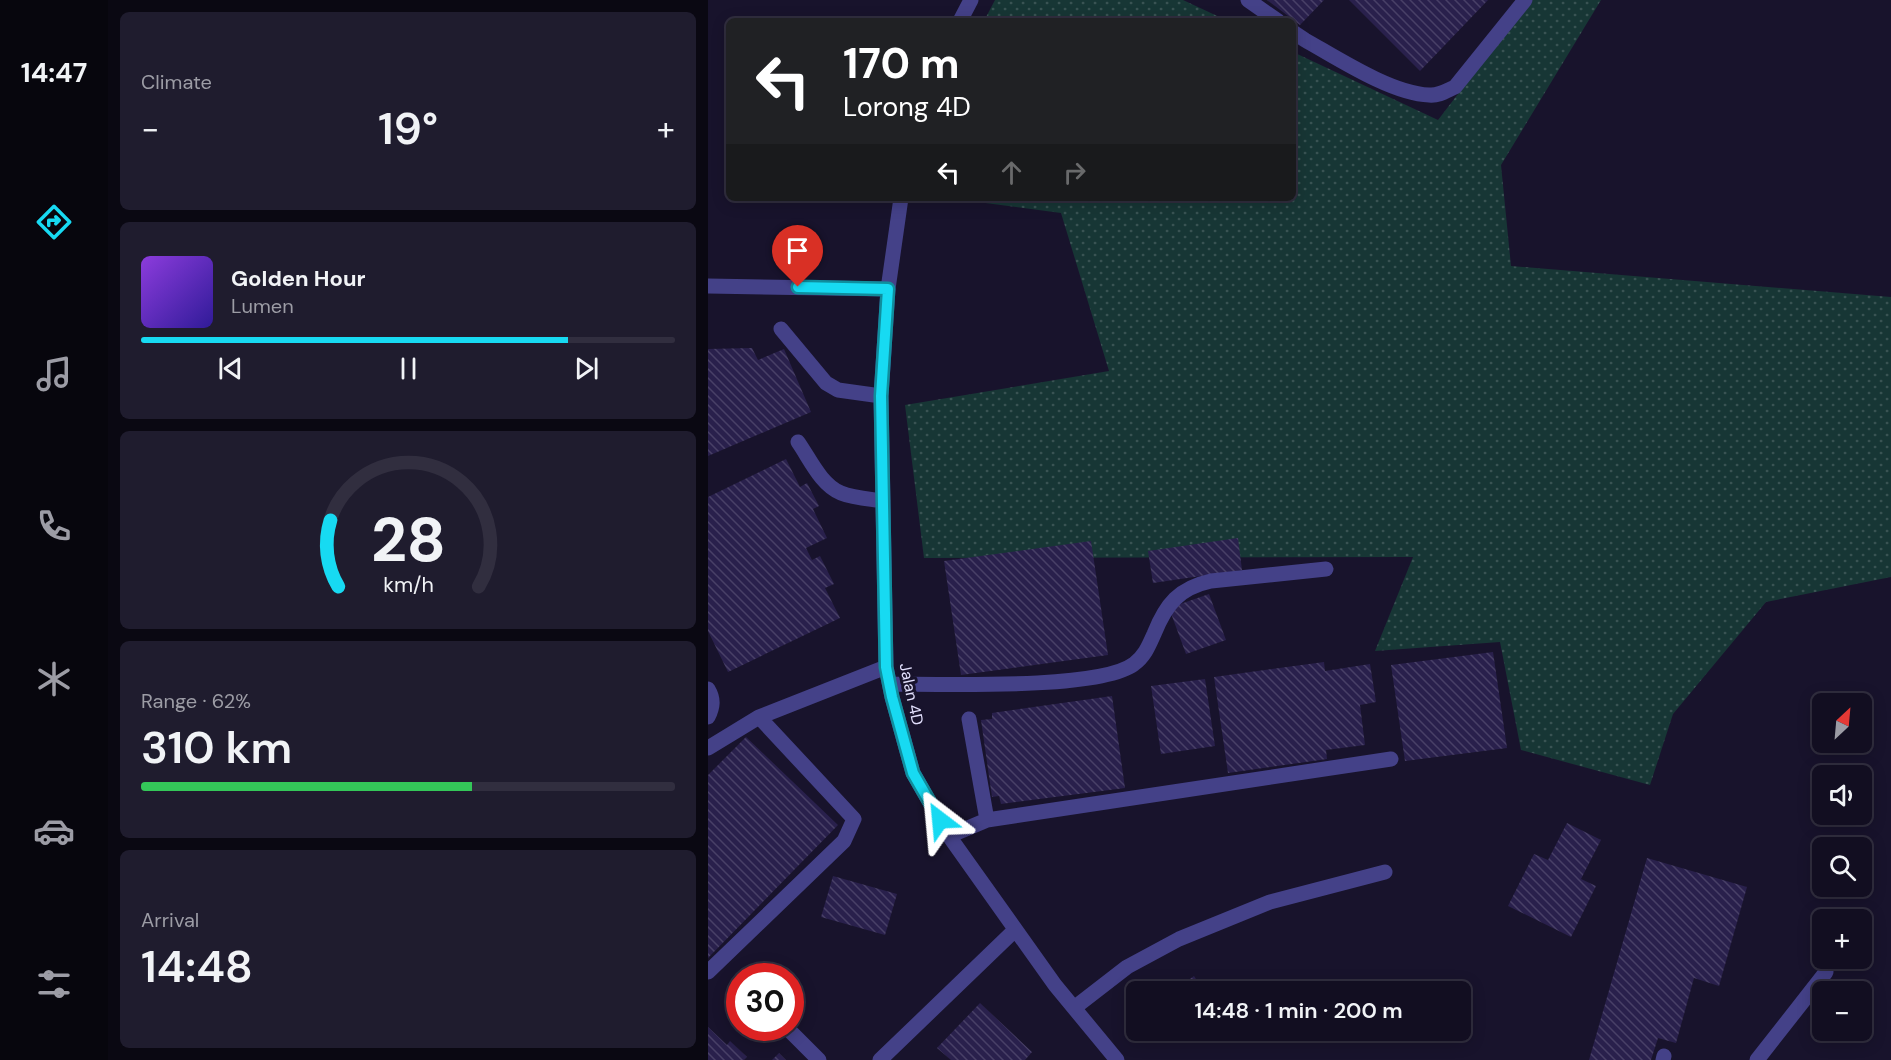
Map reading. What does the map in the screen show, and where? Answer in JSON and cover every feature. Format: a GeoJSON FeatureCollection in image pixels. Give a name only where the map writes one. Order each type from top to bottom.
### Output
{"type":"FeatureCollection","features":[{"type":"Feature","properties":{"kind":"street"},"geometry":{"type":"LineString","coordinates":[[962,18],[971,0]]}},
{"type":"Feature","properties":{"kind":"street"},"geometry":{"type":"LineString","coordinates":[[1248,0],[1274,18]]}},
{"type":"Feature","properties":{"kind":"street"},"geometry":{"type":"LineString","coordinates":[[1296,34],[1384,83],[1415,93],[1442,94],[1455,87],[1525,0]]}},
{"type":"Feature","properties":{"kind":"street","name":"Jalan 4D"},"geometry":{"type":"LineString","coordinates":[[901,201],[888,289],[881,396],[886,667],[892,697],[913,773],[949,836],[1055,985],[1117,1060]]}},
{"type":"Feature","properties":{"kind":"street"},"geometry":{"type":"LineString","coordinates":[[708,286],[888,289]]}},
{"type":"Feature","properties":{"kind":"street"},"geometry":{"type":"LineString","coordinates":[[781,329],[826,383],[838,390],[881,396]]}},
{"type":"Feature","properties":{"kind":"street"},"geometry":{"type":"LineString","coordinates":[[798,442],[826,483],[835,490],[843,494],[883,501]]}},
{"type":"Feature","properties":{"kind":"street"},"geometry":{"type":"LineString","coordinates":[[890,684],[1074,681],[1113,672],[1132,665],[1145,653],[1166,608],[1182,592],[1196,584],[1326,569]]}},
{"type":"Feature","properties":{"kind":"street"},"geometry":{"type":"LineString","coordinates":[[708,748],[759,717],[886,667]]}},
{"type":"Feature","properties":{"kind":"street"},"geometry":{"type":"LineString","coordinates":[[708,689],[713,708],[708,717]]}},
{"type":"Feature","properties":{"kind":"street"},"geometry":{"type":"LineString","coordinates":[[708,972],[844,841],[854,819],[759,717]]}},
{"type":"Feature","properties":{"kind":"street"},"geometry":{"type":"LineString","coordinates":[[969,719],[987,820]]}},
{"type":"Feature","properties":{"kind":"street"},"geometry":{"type":"LineString","coordinates":[[949,836],[987,820],[1392,759]]}},
{"type":"Feature","properties":{"kind":"street"},"geometry":{"type":"LineString","coordinates":[[1074,1008],[1127,967],[1179,939],[1270,902],[1385,872]]}},
{"type":"Feature","properties":{"kind":"street"},"geometry":{"type":"LineString","coordinates":[[880,1060],[1015,930]]}},
{"type":"Feature","properties":{"kind":"street"},"geometry":{"type":"LineString","coordinates":[[1757,1060],[1826,972]]}},
{"type":"Feature","properties":{"kind":"street"},"geometry":{"type":"LineString","coordinates":[[800,1041],[819,1060]]}},
{"type":"Feature","properties":{"kind":"green space"},"geometry":{"type":"Polygon","coordinates":[[[995,0],[1183,0],[1222,18],[986,18],[995,0]]]}},
{"type":"Feature","properties":{"kind":"green space"},"geometry":{"type":"Polygon","coordinates":[[[1530,0],[1601,0],[1501,165],[1511,266],[1891,297],[1891,577],[1766,602],[1673,714],[1650,785],[1521,750],[1500,642],[1375,651],[1413,557],[924,558],[905,405],[1109,371],[1061,213],[970,201],[1296,201],[1296,53],[1438,120],[1530,0]]]}},
{"type":"Feature","properties":{"kind":"building"},"geometry":{"type":"Polygon","coordinates":[[[1267,0],[1324,0],[1300,25],[1296,22],[1296,18],[1291,18],[1267,0]]]}},
{"type":"Feature","properties":{"kind":"building"},"geometry":{"type":"Polygon","coordinates":[[[1349,0],[1488,0],[1420,71],[1349,0]]]}},
{"type":"Feature","properties":{"kind":"building"},"geometry":{"type":"Polygon","coordinates":[[[752,348],[758,360],[784,349],[811,412],[708,456],[708,349],[752,348]]]}},
{"type":"Feature","properties":{"kind":"building"},"geometry":{"type":"Polygon","coordinates":[[[786,459],[800,487],[807,483],[819,506],[813,509],[827,538],[806,548],[812,560],[820,556],[834,584],[825,588],[840,618],[728,672],[708,631],[708,497],[786,459]]]}},
{"type":"Feature","properties":{"kind":"building"},"geometry":{"type":"Polygon","coordinates":[[[1238,538],[1242,570],[1153,583],[1148,551],[1238,538]]]}},
{"type":"Feature","properties":{"kind":"building"},"geometry":{"type":"Polygon","coordinates":[[[1091,541],[1108,655],[961,675],[944,561],[1091,541]]]}},
{"type":"Feature","properties":{"kind":"building"},"geometry":{"type":"Polygon","coordinates":[[[1209,594],[1226,640],[1186,654],[1169,608],[1209,594]]]}},
{"type":"Feature","properties":{"kind":"building"},"geometry":{"type":"Polygon","coordinates":[[[1493,652],[1507,748],[1405,761],[1391,665],[1493,652]]]}},
{"type":"Feature","properties":{"kind":"building"},"geometry":{"type":"Polygon","coordinates":[[[1324,662],[1325,671],[1370,664],[1376,702],[1360,705],[1365,745],[1326,750],[1327,759],[1228,773],[1214,677],[1324,662]]]}},
{"type":"Feature","properties":{"kind":"building"},"geometry":{"type":"Polygon","coordinates":[[[1205,679],[1215,746],[1161,754],[1151,686],[1205,679]]]}},
{"type":"Feature","properties":{"kind":"building"},"geometry":{"type":"Polygon","coordinates":[[[1112,696],[1125,788],[1001,804],[999,796],[992,797],[981,720],[992,719],[992,713],[1112,696]]]}},
{"type":"Feature","properties":{"kind":"building"},"geometry":{"type":"Polygon","coordinates":[[[746,737],[838,825],[708,958],[708,775],[746,737]]]}},
{"type":"Feature","properties":{"kind":"building"},"geometry":{"type":"Polygon","coordinates":[[[1567,823],[1601,840],[1581,879],[1596,886],[1571,937],[1508,906],[1534,854],[1548,860],[1567,823]]]}},
{"type":"Feature","properties":{"kind":"building"},"geometry":{"type":"Polygon","coordinates":[[[1647,858],[1747,887],[1719,986],[1694,978],[1676,1043],[1658,1038],[1651,1060],[1589,1060],[1647,858]]]}},
{"type":"Feature","properties":{"kind":"building"},"geometry":{"type":"Polygon","coordinates":[[[833,876],[897,894],[885,935],[821,917],[833,876]]]}},
{"type":"Feature","properties":{"kind":"building"},"geometry":{"type":"Polygon","coordinates":[[[1194,976],[1197,981],[1187,981],[1194,976]]]}},
{"type":"Feature","properties":{"kind":"building"},"geometry":{"type":"Polygon","coordinates":[[[980,1003],[1032,1052],[1025,1060],[951,1060],[937,1048],[980,1003]]]}},
{"type":"Feature","properties":{"kind":"building"},"geometry":{"type":"Polygon","coordinates":[[[708,1027],[727,1045],[730,1041],[747,1057],[744,1060],[708,1060],[708,1027]]]}},
{"type":"Feature","properties":{"kind":"building"},"geometry":{"type":"Polygon","coordinates":[[[779,1053],[786,1060],[772,1060],[779,1053]]]}},
{"type":"Feature","properties":{"kind":"route"},"geometry":{"type":"LineString","coordinates":[[798,287],[888,289],[881,396],[886,667],[913,773],[940,820]]}}]}
